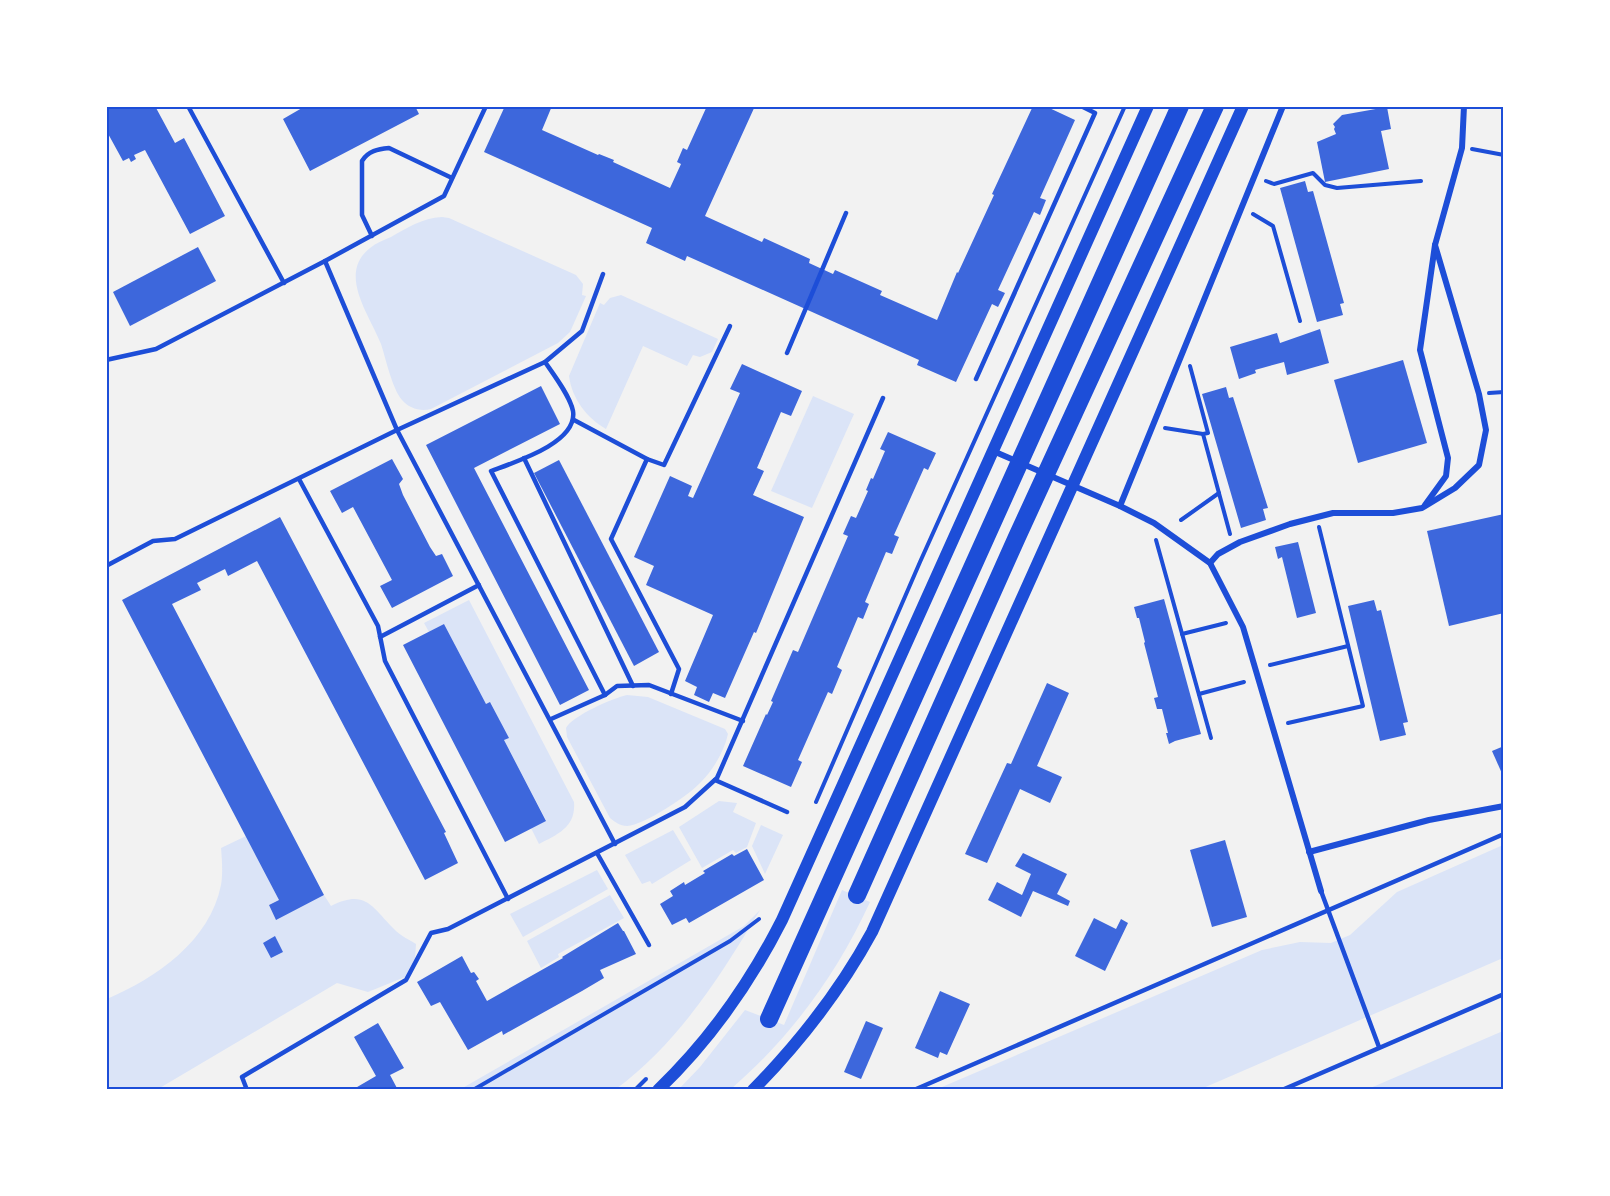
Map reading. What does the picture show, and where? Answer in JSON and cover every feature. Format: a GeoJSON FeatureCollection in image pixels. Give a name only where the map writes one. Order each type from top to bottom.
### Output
{"type":"FeatureCollection","features":[{"type":"Feature","properties":{"kind":"highway"},"geometry":{"type":"LineString","coordinates":[[769,1019],[1180,106]]}},
{"type":"Feature","properties":{"kind":"highway"},"geometry":{"type":"LineString","coordinates":[[857,895],[1032,504],[1215,106]]}},
{"type":"Feature","properties":{"kind":"main road"},"geometry":{"type":"LineString","coordinates":[[658,1089],[720,1022],[768,948],[1148,106]]}},
{"type":"Feature","properties":{"kind":"main road"},"geometry":{"type":"LineString","coordinates":[[753,1089],[814,1022],[846,976],[872,932],[1243,106]]}},
{"type":"Feature","properties":{"kind":"street"},"geometry":{"type":"LineString","coordinates":[[1120,506],[1283,106]]}},
{"type":"Feature","properties":{"kind":"street"},"geometry":{"type":"LineString","coordinates":[[1422,508],[1446,476],[1448,458],[1420,350],[1435,245],[1462,148],[1464,106]]}},
{"type":"Feature","properties":{"kind":"street"},"geometry":{"type":"LineString","coordinates":[[1210,564],[1218,554],[1240,542],[1290,524],[1333,513],[1394,513],[1422,508],[1455,488],[1479,465],[1486,430],[1479,394],[1435,245]]}},
{"type":"Feature","properties":{"kind":"street"},"geometry":{"type":"LineString","coordinates":[[992,450],[1154,523],[1210,564],[1243,627],[1321,891]]}},
{"type":"Feature","properties":{"kind":"street"},"geometry":{"type":"LineString","coordinates":[[1309,852],[1429,820],[1503,806]]}},
{"type":"Feature","properties":{"kind":"lane"},"geometry":{"type":"LineString","coordinates":[[188,106],[284,283]]}},
{"type":"Feature","properties":{"kind":"lane"},"geometry":{"type":"LineString","coordinates":[[106,360],[156,349],[444,196],[486,106]]}},
{"type":"Feature","properties":{"kind":"lane"},"geometry":{"type":"LineString","coordinates":[[976,379],[1095,113],[1081,106]]}},
{"type":"Feature","properties":{"kind":"lane"},"geometry":{"type":"LineString","coordinates":[[372,236],[362,215],[362,161],[366,155],[378,149],[389,148],[452,178]]}},
{"type":"Feature","properties":{"kind":"lane"},"geometry":{"type":"LineString","coordinates":[[787,353],[846,213]]}},
{"type":"Feature","properties":{"kind":"lane"},"geometry":{"type":"LineString","coordinates":[[325,261],[397,430],[615,844]]}},
{"type":"Feature","properties":{"kind":"lane"},"geometry":{"type":"LineString","coordinates":[[106,566],[153,541],[175,539],[397,430],[545,362],[582,331],[603,274]]}},
{"type":"Feature","properties":{"kind":"lane"},"geometry":{"type":"LineString","coordinates":[[574,420],[647,459],[664,465],[730,326]]}},
{"type":"Feature","properties":{"kind":"lane"},"geometry":{"type":"LineString","coordinates":[[545,362],[573,408],[574,420],[561,439],[524,458],[491,471],[605,694]]}},
{"type":"Feature","properties":{"kind":"lane"},"geometry":{"type":"LineString","coordinates":[[247,1089],[242,1077],[406,980],[431,933],[448,929],[685,807],[715,780],[727,759],[883,398]]}},
{"type":"Feature","properties":{"kind":"lane"},"geometry":{"type":"LineString","coordinates":[[524,458],[633,686]]}},
{"type":"Feature","properties":{"kind":"lane"},"geometry":{"type":"LineString","coordinates":[[647,459],[611,539],[679,669],[671,694]]}},
{"type":"Feature","properties":{"kind":"lane"},"geometry":{"type":"LineString","coordinates":[[299,479],[378,626],[386,661],[508,899]]}},
{"type":"Feature","properties":{"kind":"lane"},"geometry":{"type":"LineString","coordinates":[[380,637],[479,585]]}},
{"type":"Feature","properties":{"kind":"lane"},"geometry":{"type":"LineString","coordinates":[[551,719],[617,686],[649,685],[743,721]]}},
{"type":"Feature","properties":{"kind":"lane"},"geometry":{"type":"LineString","coordinates":[[715,780],[787,812]]}},
{"type":"Feature","properties":{"kind":"lane"},"geometry":{"type":"LineString","coordinates":[[914,1089],[1503,834]]}},
{"type":"Feature","properties":{"kind":"lane"},"geometry":{"type":"LineString","coordinates":[[597,853],[649,945]]}},
{"type":"Feature","properties":{"kind":"lane"},"geometry":{"type":"LineString","coordinates":[[1321,891],[1379,1047]]}},
{"type":"Feature","properties":{"kind":"lane"},"geometry":{"type":"LineString","coordinates":[[1282,1089],[1503,994]]}},
{"type":"Feature","properties":{"kind":"path"},"geometry":{"type":"LineString","coordinates":[[814,807],[1125,106]]}},
{"type":"Feature","properties":{"kind":"path"},"geometry":{"type":"LineString","coordinates":[[1462,148],[1503,155]]}},
{"type":"Feature","properties":{"kind":"path"},"geometry":{"type":"LineString","coordinates":[[1266,181],[1274,184],[1313,173],[1325,186],[1337,188],[1421,181]]}},
{"type":"Feature","properties":{"kind":"path"},"geometry":{"type":"LineString","coordinates":[[1253,214],[1273,226],[1300,321]]}},
{"type":"Feature","properties":{"kind":"path"},"geometry":{"type":"LineString","coordinates":[[1165,428],[1208,433],[1190,366]]}},
{"type":"Feature","properties":{"kind":"path"},"geometry":{"type":"LineString","coordinates":[[1203,434],[1230,534]]}},
{"type":"Feature","properties":{"kind":"path"},"geometry":{"type":"LineString","coordinates":[[1181,520],[1219,493]]}},
{"type":"Feature","properties":{"kind":"path"},"geometry":{"type":"LineString","coordinates":[[1288,723],[1363,706],[1317,517]]}},
{"type":"Feature","properties":{"kind":"path"},"geometry":{"type":"LineString","coordinates":[[1156,540],[1211,738]]}},
{"type":"Feature","properties":{"kind":"path"},"geometry":{"type":"LineString","coordinates":[[1182,634],[1226,622]]}},
{"type":"Feature","properties":{"kind":"path"},"geometry":{"type":"LineString","coordinates":[[1270,664],[1348,646]]}},
{"type":"Feature","properties":{"kind":"path"},"geometry":{"type":"LineString","coordinates":[[1199,694],[1244,682]]}},
{"type":"Feature","properties":{"kind":"path"},"geometry":{"type":"LineString","coordinates":[[472,1089],[730,941],[759,919]]}},
{"type":"Feature","properties":{"kind":"path"},"geometry":{"type":"LineString","coordinates":[[635,1089],[652,1073]]}},
{"type":"Feature","properties":{"kind":"shaded area"},"geometry":{"type":"Polygon","coordinates":[[[449,218],[576,275],[583,284],[582,295],[586,296],[570,332],[558,343],[431,409],[419,410],[405,403],[398,395],[381,344],[359,295],[356,270],[361,258],[370,248],[421,221],[449,218]]]}},
{"type":"Feature","properties":{"kind":"shaded area"},"geometry":{"type":"Polygon","coordinates":[[[621,295],[718,339],[712,352],[700,357],[693,355],[687,366],[643,346],[606,429],[593,419],[577,400],[569,376],[600,303],[604,305],[610,298],[621,295]]]}},
{"type":"Feature","properties":{"kind":"shaded area"},"geometry":{"type":"Polygon","coordinates":[[[813,396],[854,414],[812,508],[771,491],[813,396]]]}},
{"type":"Feature","properties":{"kind":"shaded area"},"geometry":{"type":"Polygon","coordinates":[[[469,600],[574,802],[574,811],[569,824],[559,833],[539,844],[531,828],[546,820],[504,740],[508,738],[491,703],[486,704],[444,624],[429,632],[424,623],[469,600]]]}},
{"type":"Feature","properties":{"kind":"shaded area"},"geometry":{"type":"Polygon","coordinates":[[[627,695],[648,697],[725,729],[728,734],[714,767],[694,789],[644,821],[627,826],[620,825],[610,818],[567,737],[566,728],[584,713],[627,695]]]}},
{"type":"Feature","properties":{"kind":"shaded area"},"geometry":{"type":"Polygon","coordinates":[[[719,801],[737,803],[733,812],[756,823],[747,847],[736,853],[733,850],[702,868],[679,827],[719,801]]]}},
{"type":"Feature","properties":{"kind":"shaded area"},"geometry":{"type":"Polygon","coordinates":[[[761,825],[783,835],[765,874],[752,846],[761,825]]]}},
{"type":"Feature","properties":{"kind":"shaded area"},"geometry":{"type":"Polygon","coordinates":[[[673,830],[691,860],[652,884],[650,881],[642,884],[625,855],[673,830]]]}},
{"type":"Feature","properties":{"kind":"shaded area"},"geometry":{"type":"Polygon","coordinates":[[[246,836],[279,900],[269,905],[276,919],[324,895],[331,906],[353,899],[368,903],[398,933],[416,944],[415,958],[405,977],[368,992],[337,983],[158,1089],[107,1090],[107,999],[162,968],[193,940],[215,905],[222,880],[221,848],[246,836]]]}},
{"type":"Feature","properties":{"kind":"shaded area"},"geometry":{"type":"Polygon","coordinates":[[[1503,845],[1503,958],[1201,1089],[935,1090],[1262,950],[1300,942],[1331,943],[1350,935],[1397,892],[1503,845]]]}},
{"type":"Feature","properties":{"kind":"shaded area"},"geometry":{"type":"Polygon","coordinates":[[[597,870],[608,889],[523,937],[510,914],[597,870]]]}},
{"type":"Feature","properties":{"kind":"shaded area"},"geometry":{"type":"Polygon","coordinates":[[[842,890],[870,902],[843,954],[793,1026],[731,1089],[678,1090],[700,1067],[745,1010],[784,1025],[842,890]]]}},
{"type":"Feature","properties":{"kind":"shaded area"},"geometry":{"type":"Polygon","coordinates":[[[610,895],[624,918],[558,954],[559,957],[541,968],[527,941],[610,895]]]}},
{"type":"Feature","properties":{"kind":"shaded area"},"geometry":{"type":"Polygon","coordinates":[[[760,910],[697,1007],[659,1051],[616,1089],[459,1090],[744,926],[760,910]]]}},
{"type":"Feature","properties":{"kind":"shaded area"},"geometry":{"type":"Polygon","coordinates":[[[1503,1031],[1503,1089],[1368,1089],[1503,1031]]]}},
{"type":"Feature","properties":{"kind":"building"},"geometry":{"type":"Polygon","coordinates":[[[106,106],[155,106],[175,143],[184,138],[225,216],[190,234],[145,150],[134,155],[136,159],[131,162],[129,158],[123,161],[106,130],[106,106]]]}},
{"type":"Feature","properties":{"kind":"building"},"geometry":{"type":"Polygon","coordinates":[[[301,106],[415,106],[419,114],[310,171],[283,119],[302,108],[301,106]]]}},
{"type":"Feature","properties":{"kind":"building"},"geometry":{"type":"Polygon","coordinates":[[[505,106],[552,106],[542,130],[614,160],[613,162],[670,188],[681,164],[677,162],[683,148],[687,150],[707,106],[755,106],[705,216],[762,242],[764,238],[810,259],[809,263],[833,274],[835,270],[882,291],[880,295],[937,320],[1033,106],[1045,106],[1075,120],[1040,198],[1046,200],[1040,215],[1034,212],[998,290],[1005,293],[998,307],[992,304],[956,382],[917,365],[919,360],[687,256],[685,261],[646,243],[652,228],[484,152],[505,106]]]}},
{"type":"Feature","properties":{"kind":"building"},"geometry":{"type":"Polygon","coordinates":[[[1387,107],[1391,129],[1381,131],[1389,169],[1325,182],[1317,142],[1336,134],[1333,124],[1342,115],[1387,107]]]}},
{"type":"Feature","properties":{"kind":"building"},"geometry":{"type":"Polygon","coordinates":[[[1305,181],[1308,192],[1313,191],[1344,303],[1340,304],[1343,315],[1317,322],[1280,188],[1305,181]]]}},
{"type":"Feature","properties":{"kind":"building"},"geometry":{"type":"Polygon","coordinates":[[[198,247],[216,281],[130,326],[113,292],[198,247]]]}},
{"type":"Feature","properties":{"kind":"building"},"geometry":{"type":"Polygon","coordinates":[[[1320,329],[1329,363],[1287,375],[1284,362],[1255,370],[1256,373],[1239,379],[1230,347],[1277,333],[1280,343],[1320,329]]]}},
{"type":"Feature","properties":{"kind":"building"},"geometry":{"type":"Polygon","coordinates":[[[1403,360],[1427,443],[1358,463],[1334,380],[1403,360]]]}},
{"type":"Feature","properties":{"kind":"building"},"geometry":{"type":"Polygon","coordinates":[[[742,364],[802,391],[791,416],[781,412],[757,468],[764,471],[753,495],[804,517],[756,633],[754,632],[725,698],[713,693],[709,702],[694,695],[697,687],[685,681],[713,615],[646,585],[654,566],[634,557],[670,476],[692,486],[688,496],[693,498],[740,393],[730,389],[742,364]]]}},
{"type":"Feature","properties":{"kind":"building"},"geometry":{"type":"Polygon","coordinates":[[[541,386],[560,424],[474,468],[589,690],[560,705],[426,445],[541,386]]]}},
{"type":"Feature","properties":{"kind":"building"},"geometry":{"type":"Polygon","coordinates":[[[1226,387],[1229,398],[1233,397],[1268,508],[1263,509],[1266,520],[1241,528],[1202,394],[1226,387]]]}},
{"type":"Feature","properties":{"kind":"building"},"geometry":{"type":"Polygon","coordinates":[[[888,432],[936,453],[928,470],[924,468],[894,535],[899,537],[892,554],[886,552],[865,602],[869,604],[863,619],[858,617],[837,667],[842,670],[832,694],[828,692],[798,760],[802,762],[791,787],[743,766],[773,702],[771,701],[793,650],[798,652],[848,536],[843,534],[851,516],[856,518],[868,491],[866,490],[871,478],[873,479],[885,451],[880,449],[888,432]]]}},
{"type":"Feature","properties":{"kind":"building"},"geometry":{"type":"Polygon","coordinates":[[[392,459],[403,479],[399,484],[403,495],[430,547],[436,556],[442,554],[453,576],[392,608],[380,586],[392,580],[353,507],[342,513],[330,491],[392,459]]]}},
{"type":"Feature","properties":{"kind":"building"},"geometry":{"type":"Polygon","coordinates":[[[559,460],[659,652],[634,666],[534,473],[559,460]]]}},
{"type":"Feature","properties":{"kind":"building"},"geometry":{"type":"Polygon","coordinates":[[[1504,514],[1504,613],[1449,626],[1427,531],[1504,514]]]}},
{"type":"Feature","properties":{"kind":"building"},"geometry":{"type":"Polygon","coordinates":[[[280,517],[446,832],[444,833],[458,863],[425,880],[257,561],[228,576],[225,569],[197,583],[201,590],[172,604],[324,895],[276,920],[269,905],[279,900],[122,600],[280,517]]]}},
{"type":"Feature","properties":{"kind":"building"},"geometry":{"type":"Polygon","coordinates":[[[1298,542],[1316,613],[1297,618],[1282,557],[1278,559],[1275,547],[1298,542]]]}},
{"type":"Feature","properties":{"kind":"building"},"geometry":{"type":"Polygon","coordinates":[[[1164,599],[1201,734],[1169,744],[1162,709],[1157,709],[1154,698],[1158,697],[1139,618],[1137,618],[1134,607],[1164,599]]]}},
{"type":"Feature","properties":{"kind":"building"},"geometry":{"type":"Polygon","coordinates":[[[1374,600],[1377,611],[1381,610],[1408,722],[1403,723],[1406,735],[1380,741],[1348,606],[1374,600]]]}},
{"type":"Feature","properties":{"kind":"building"},"geometry":{"type":"Polygon","coordinates":[[[444,624],[486,704],[490,702],[509,738],[504,740],[546,821],[505,842],[403,645],[444,624]]]}},
{"type":"Feature","properties":{"kind":"building"},"geometry":{"type":"Polygon","coordinates":[[[1047,683],[1069,693],[1037,766],[1062,777],[1050,803],[1020,789],[987,863],[965,854],[1007,763],[1011,764],[1047,683]]]}},
{"type":"Feature","properties":{"kind":"building"},"geometry":{"type":"Polygon","coordinates":[[[1504,746],[1504,778],[1492,751],[1504,746]]]}},
{"type":"Feature","properties":{"kind":"building"},"geometry":{"type":"Polygon","coordinates":[[[1225,840],[1247,917],[1212,927],[1190,850],[1225,840]]]}},
{"type":"Feature","properties":{"kind":"building"},"geometry":{"type":"Polygon","coordinates":[[[747,849],[764,880],[689,923],[686,918],[672,925],[660,904],[673,896],[670,891],[684,882],[685,885],[732,854],[734,856],[747,849]]]}},
{"type":"Feature","properties":{"kind":"building"},"geometry":{"type":"Polygon","coordinates":[[[1023,853],[1067,874],[1057,894],[1070,901],[1068,906],[1033,891],[1021,917],[988,900],[997,882],[1022,895],[1031,874],[1015,866],[1023,853]]]}},
{"type":"Feature","properties":{"kind":"building"},"geometry":{"type":"Polygon","coordinates":[[[1094,918],[1116,929],[1121,919],[1128,923],[1105,971],[1075,956],[1094,918]]]}},
{"type":"Feature","properties":{"kind":"building"},"geometry":{"type":"Polygon","coordinates":[[[618,923],[636,954],[600,970],[604,978],[582,991],[503,1035],[502,1031],[468,1050],[440,1002],[431,1006],[417,982],[462,956],[471,973],[474,972],[479,979],[476,981],[487,1001],[563,958],[618,923]]]}},
{"type":"Feature","properties":{"kind":"building"},"geometry":{"type":"Polygon","coordinates":[[[275,936],[283,952],[271,958],[263,943],[275,936]]]}},
{"type":"Feature","properties":{"kind":"building"},"geometry":{"type":"Polygon","coordinates":[[[940,991],[970,1004],[947,1055],[940,1052],[938,1058],[915,1048],[940,991]]]}},
{"type":"Feature","properties":{"kind":"building"},"geometry":{"type":"Polygon","coordinates":[[[866,1021],[883,1028],[861,1079],[844,1072],[866,1021]]]}},
{"type":"Feature","properties":{"kind":"building"},"geometry":{"type":"Polygon","coordinates":[[[378,1023],[404,1068],[390,1075],[398,1090],[352,1090],[376,1076],[354,1037],[378,1023]]]}}]}
